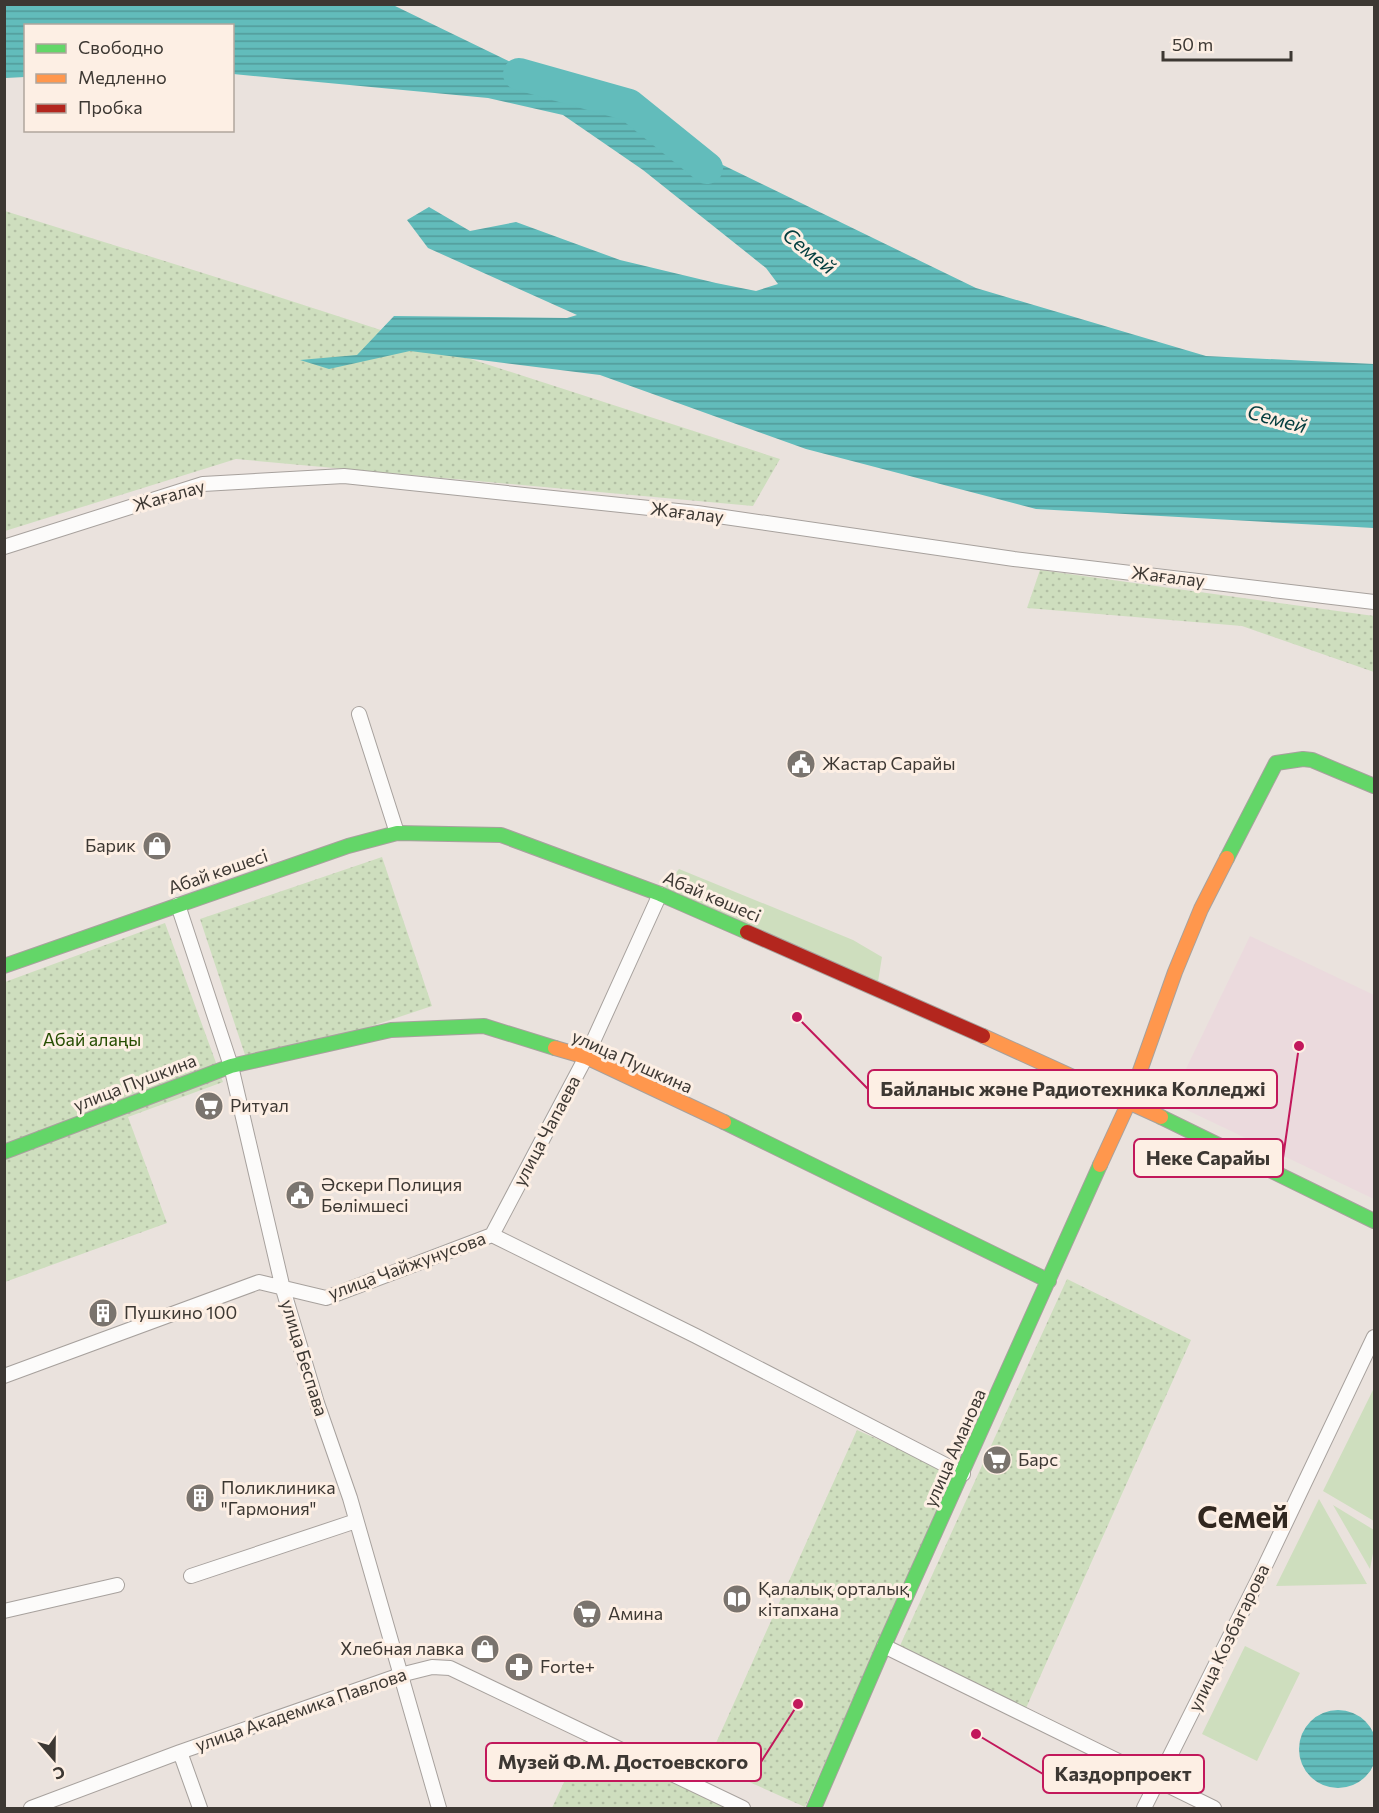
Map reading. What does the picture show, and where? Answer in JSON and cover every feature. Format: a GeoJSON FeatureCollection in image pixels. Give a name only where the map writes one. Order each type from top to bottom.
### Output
{"type":"FeatureCollection","features":[{"type":"Feature","properties":{"kind":"street","name":"Жағалау"},"geometry":{"type":"LineString","coordinates":[[4,547],[203,484],[344,476],[697,513],[1014,559],[1374,602]]}},
{"type":"Feature","properties":{"kind":"street"},"geometry":{"type":"LineString","coordinates":[[359,714],[397,833]]}},
{"type":"Feature","properties":{"kind":"street","name":"улица Аманова"},"geometry":{"type":"LineString","coordinates":[[814,1809],[884,1647],[1129,1102],[1175,972],[1201,909],[1276,763],[1312,760],[1374,786]]}},
{"type":"Feature","properties":{"kind":"street","name":"Абай көшесі"},"geometry":{"type":"LineString","coordinates":[[4,966],[348,846],[397,833],[501,835],[660,894],[878,987],[1129,1102],[1374,1221]]}},
{"type":"Feature","properties":{"kind":"street","name":"улица Чапаева"},"geometry":{"type":"LineString","coordinates":[[492,1235],[586,1058],[660,894]]}},
{"type":"Feature","properties":{"kind":"street","name":"улица Беспава"},"geometry":{"type":"LineString","coordinates":[[178,905],[231,1066],[283,1289],[317,1403],[350,1498],[439,1809]]}},
{"type":"Feature","properties":{"kind":"street","name":"улица Пушкина"},"geometry":{"type":"LineString","coordinates":[[4,1152],[231,1066],[391,1030],[484,1026],[586,1058],[789,1153],[1049,1281]]}},
{"type":"Feature","properties":{"kind":"street","name":"улица Чайжунусова"},"geometry":{"type":"LineString","coordinates":[[4,1376],[258,1282],[326,1298],[492,1235],[696,1336],[963,1473]]}},
{"type":"Feature","properties":{"kind":"street","name":"улица Козбагарова"},"geometry":{"type":"LineString","coordinates":[[1144,1809],[1374,1337]]}},
{"type":"Feature","properties":{"kind":"street"},"geometry":{"type":"LineString","coordinates":[[191,1576],[356,1521]]}},
{"type":"Feature","properties":{"kind":"street"},"geometry":{"type":"LineString","coordinates":[[4,1611],[117,1585]]}},
{"type":"Feature","properties":{"kind":"street"},"geometry":{"type":"LineString","coordinates":[[884,1647],[1214,1809]]}},
{"type":"Feature","properties":{"kind":"street","name":"улица Академика Павлова"},"geometry":{"type":"LineString","coordinates":[[31,1809],[53,1804],[180,1752],[400,1675],[432,1667],[450,1668],[743,1809]]}},
{"type":"Feature","properties":{"kind":"street"},"geometry":{"type":"LineString","coordinates":[[180,1752],[200,1809]]}},
{"type":"Feature","properties":{"kind":"shaded area"},"geometry":{"type":"Polygon","coordinates":[[[1250,936],[1374,995],[1374,1199],[1170,1102],[1250,936]]]}},
{"type":"Feature","properties":{"kind":"green space"},"geometry":{"type":"Polygon","coordinates":[[[5,211],[780,459],[753,506],[236,459],[5,531],[5,211]]]}},
{"type":"Feature","properties":{"kind":"green space"},"geometry":{"type":"Polygon","coordinates":[[[1040,570],[1374,616],[1374,672],[1242,626],[1027,608],[1040,570]]]}},
{"type":"Feature","properties":{"kind":"green space"},"geometry":{"type":"Polygon","coordinates":[[[382,857],[432,1006],[249,1067],[200,919],[382,857]]]}},
{"type":"Feature","properties":{"kind":"green space"},"geometry":{"type":"Polygon","coordinates":[[[679,869],[853,940],[882,957],[877,988],[660,894],[679,869]]]}},
{"type":"Feature","properties":{"kind":"green space","name":"Абай алаңы"},"geometry":{"type":"Polygon","coordinates":[[[165,923],[223,1082],[128,1117],[167,1223],[5,1282],[5,982],[165,923]]]}},
{"type":"Feature","properties":{"kind":"green space"},"geometry":{"type":"Polygon","coordinates":[[[1067,1279],[1191,1340],[1026,1708],[898,1650],[1067,1279]]]}},
{"type":"Feature","properties":{"kind":"green space"},"geometry":{"type":"Polygon","coordinates":[[[1374,1388],[1374,1521],[1323,1491],[1374,1388]]]}},
{"type":"Feature","properties":{"kind":"green space"},"geometry":{"type":"Polygon","coordinates":[[[857,1430],[954,1473],[805,1807],[707,1763],[857,1430]]]}},
{"type":"Feature","properties":{"kind":"green space"},"geometry":{"type":"Polygon","coordinates":[[[1319,1499],[1367,1584],[1276,1586],[1319,1499]]]}},
{"type":"Feature","properties":{"kind":"green space"},"geometry":{"type":"Polygon","coordinates":[[[1333,1505],[1374,1530],[1374,1548],[1370,1569],[1333,1505]]]}},
{"type":"Feature","properties":{"kind":"green space"},"geometry":{"type":"Polygon","coordinates":[[[1245,1646],[1300,1673],[1257,1761],[1202,1734],[1245,1646]]]}},
{"type":"Feature","properties":{"kind":"green space"},"geometry":{"type":"Polygon","coordinates":[[[584,1739],[735,1808],[552,1808],[584,1739]]]}},
{"type":"Feature","properties":{"kind":"water"},"geometry":{"type":"Polygon","coordinates":[[[5,4],[393,5],[976,288],[1206,356],[1374,364],[1374,528],[1036,509],[806,449],[600,375],[410,351],[329,369],[300,360],[357,355],[394,316],[567,318],[577,315],[428,248],[407,220],[429,207],[470,231],[516,222],[620,260],[716,283],[756,291],[778,284],[766,268],[643,170],[563,115],[488,98],[234,74],[234,24],[24,24],[24,77],[5,78],[5,4]]]}},
{"type":"Feature","properties":{"kind":"water"},"geometry":{"type":"Polygon","coordinates":[[[1338,1710],[1353,1713],[1366,1721],[1374,1734],[1377,1749],[1374,1764],[1366,1777],[1353,1785],[1338,1788],[1323,1785],[1310,1777],[1302,1764],[1299,1749],[1302,1734],[1310,1721],[1323,1713],[1338,1710]]]}},
{"type":"Feature","properties":{"kind":"waterway","name":"Семей"},"geometry":{"type":"LineString","coordinates":[[519,74],[629,105],[707,168]]}},
{"type":"Feature","properties":{"kind":"traffic: fast"},"geometry":{"type":"LineString","coordinates":[[1227,858],[1276,763],[1312,760],[1374,786]]}},
{"type":"Feature","properties":{"kind":"traffic: fast"},"geometry":{"type":"LineString","coordinates":[[4,966],[348,846],[397,833],[501,835],[660,894],[747,932]]}},
{"type":"Feature","properties":{"kind":"traffic: fast"},"geometry":{"type":"LineString","coordinates":[[4,1152],[231,1066],[391,1030],[484,1026],[555,1048]]}},
{"type":"Feature","properties":{"kind":"traffic: fast"},"geometry":{"type":"LineString","coordinates":[[1161,1117],[1374,1221]]}},
{"type":"Feature","properties":{"kind":"traffic: fast"},"geometry":{"type":"LineString","coordinates":[[724,1122],[1049,1281]]}},
{"type":"Feature","properties":{"kind":"traffic: fast"},"geometry":{"type":"LineString","coordinates":[[814,1808],[884,1646],[1100,1165]]}},
{"type":"Feature","properties":{"kind":"traffic: slow"},"geometry":{"type":"LineString","coordinates":[[1100,1165],[1129,1102],[1175,972],[1201,909],[1227,858]]}},
{"type":"Feature","properties":{"kind":"traffic: slow"},"geometry":{"type":"LineString","coordinates":[[983,1036],[1161,1117]]}},
{"type":"Feature","properties":{"kind":"traffic: slow"},"geometry":{"type":"LineString","coordinates":[[555,1048],[586,1057],[724,1122]]}},
{"type":"Feature","properties":{"kind":"traffic: jam"},"geometry":{"type":"LineString","coordinates":[[747,932],[983,1036]]}},
{"type":"Feature","properties":{"kind":"place","name":"Жастар Сарайы"},"geometry":{"type":"Point","coordinates":[801,764]}},
{"type":"Feature","properties":{"kind":"place","name":"Барик"},"geometry":{"type":"Point","coordinates":[157,846]}},
{"type":"Feature","properties":{"kind":"place","name":"Байланыс және Радиотехника Колледжі"},"geometry":{"type":"Point","coordinates":[797,1017]}},
{"type":"Feature","properties":{"kind":"place","name":"Неке Сарайы"},"geometry":{"type":"Point","coordinates":[1299,1046]}},
{"type":"Feature","properties":{"kind":"place","name":"Ритуал"},"geometry":{"type":"Point","coordinates":[209,1106]}},
{"type":"Feature","properties":{"kind":"place","name":"Әскери Полиция Бөлімшесі"},"geometry":{"type":"Point","coordinates":[300,1195]}},
{"type":"Feature","properties":{"kind":"place","name":"Пушкино 100"},"geometry":{"type":"Point","coordinates":[103,1313]}},
{"type":"Feature","properties":{"kind":"place","name":"Барс"},"geometry":{"type":"Point","coordinates":[997,1460]}},
{"type":"Feature","properties":{"kind":"place","name":"Поликлиника \"Гармония\""},"geometry":{"type":"Point","coordinates":[200,1498]}},
{"type":"Feature","properties":{"kind":"place","name":"Қалалық орталық кітапхана"},"geometry":{"type":"Point","coordinates":[737,1599]}},
{"type":"Feature","properties":{"kind":"place","name":"Амина"},"geometry":{"type":"Point","coordinates":[587,1614]}},
{"type":"Feature","properties":{"kind":"place","name":"Хлебная лавка"},"geometry":{"type":"Point","coordinates":[485,1649]}},
{"type":"Feature","properties":{"kind":"place","name":"Forte+"},"geometry":{"type":"Point","coordinates":[519,1667]}},
{"type":"Feature","properties":{"kind":"place","name":"Музей Ф.М. Достоевского"},"geometry":{"type":"Point","coordinates":[798,1704]}},
{"type":"Feature","properties":{"kind":"place","name":"Каздорпроект"},"geometry":{"type":"Point","coordinates":[976,1734]}},
{"type":"Feature","properties":{"kind":"district","name":"Семей"},"geometry":{"type":"Point","coordinates":[1243,1518]}}]}
